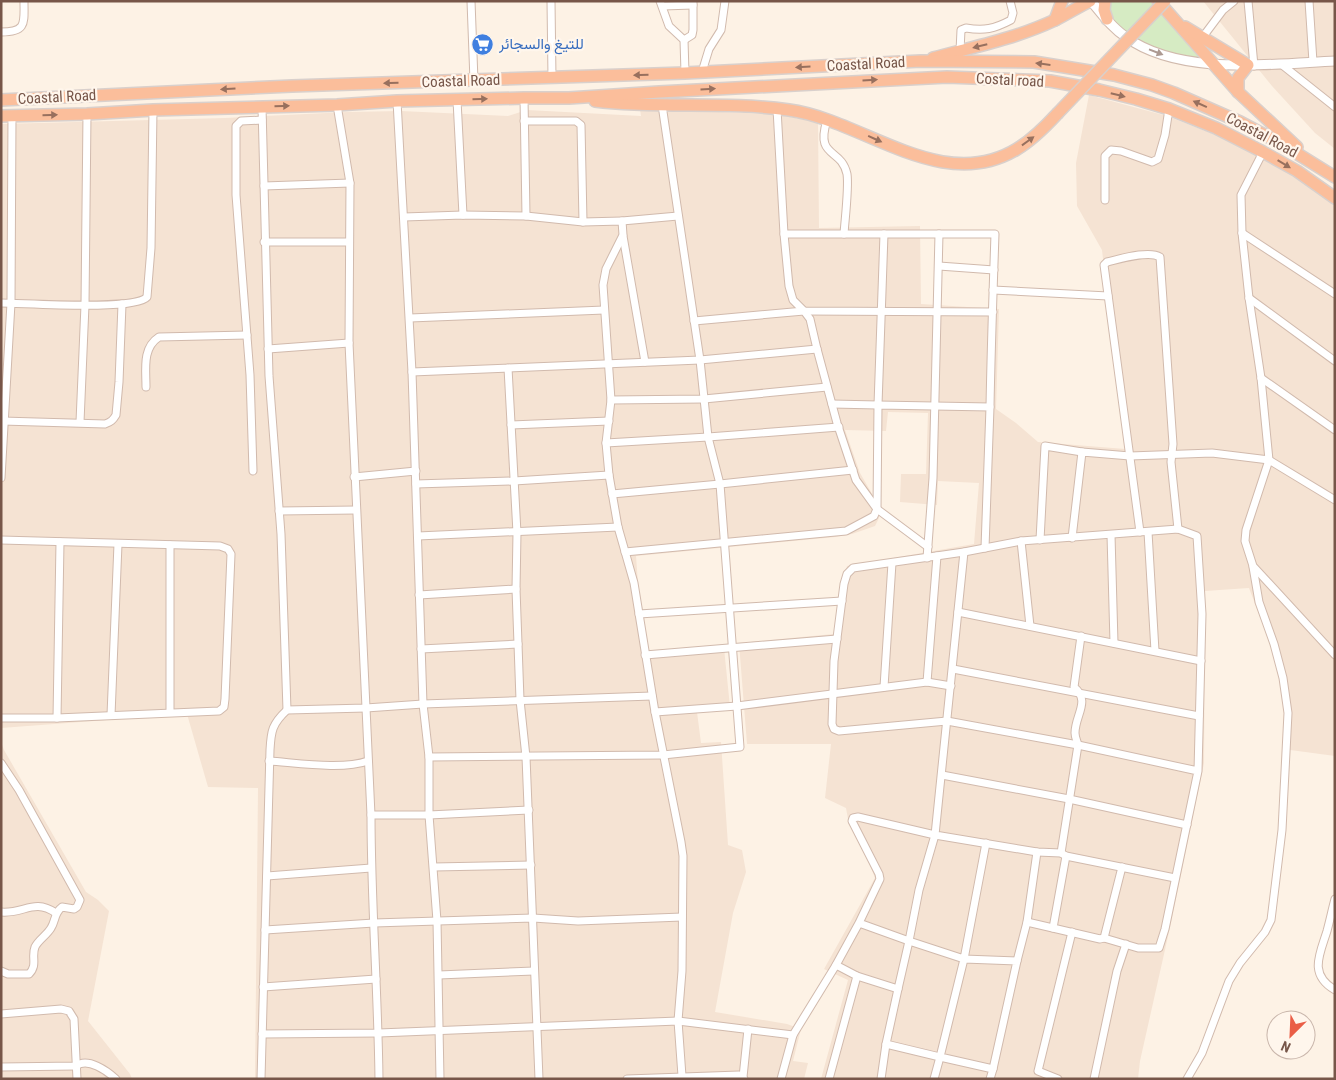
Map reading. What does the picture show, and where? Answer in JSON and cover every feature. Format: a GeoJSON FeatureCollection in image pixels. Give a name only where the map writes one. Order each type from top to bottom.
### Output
{"type":"FeatureCollection","features":[{"type":"Feature","properties":{"kind":"highway"},"geometry":{"type":"LineString","coordinates":[[1055,20],[1062,1]]}},
{"type":"Feature","properties":{"kind":"highway","name":"Coastal Road"},"geometry":{"type":"LineString","coordinates":[[922,61],[1012,36],[1055,20],[1090,1]]}},
{"type":"Feature","properties":{"kind":"highway"},"geometry":{"type":"LineString","coordinates":[[1105,1],[1104,10],[1107,19]]}},
{"type":"Feature","properties":{"kind":"highway"},"geometry":{"type":"LineString","coordinates":[[1158,1],[1238,92],[1261,115],[1324,169]]}},
{"type":"Feature","properties":{"kind":"highway"},"geometry":{"type":"LineString","coordinates":[[569,98],[608,103],[791,110],[827,120],[907,153],[948,163],[993,160],[1016,150],[1038,134],[1165,1]]}},
{"type":"Feature","properties":{"kind":"highway"},"geometry":{"type":"LineString","coordinates":[[1178,22],[1202,38],[1251,65],[1238,78],[1238,92]]}},
{"type":"Feature","properties":{"kind":"highway","name":"Coastal Road"},"geometry":{"type":"LineString","coordinates":[[1,100],[292,86],[686,73],[922,61],[1034,62],[1105,73],[1152,85],[1195,101],[1240,122],[1335,177]]}},
{"type":"Feature","properties":{"kind":"highway","name":"Costal road"},"geometry":{"type":"LineString","coordinates":[[569,98],[928,78],[997,78],[1050,81],[1099,90],[1170,109],[1216,128],[1263,152],[1335,198]]}},
{"type":"Feature","properties":{"kind":"highway","name":"Coastal Road"},"geometry":{"type":"LineString","coordinates":[[6,115],[88,114],[397,101],[569,98]]}},
{"type":"Feature","properties":{"kind":"street"},"geometry":{"type":"LineString","coordinates":[[1,32],[14,32],[21,27],[24,21],[24,1]]}},
{"type":"Feature","properties":{"kind":"street"},"geometry":{"type":"LineString","coordinates":[[471,1],[474,81]]}},
{"type":"Feature","properties":{"kind":"street"},"geometry":{"type":"LineString","coordinates":[[551,1],[552,78]]}},
{"type":"Feature","properties":{"kind":"street"},"geometry":{"type":"LineString","coordinates":[[702,72],[704,59],[721,30],[725,1]]}},
{"type":"Feature","properties":{"kind":"street"},"geometry":{"type":"LineString","coordinates":[[960,51],[962,30],[966,28],[978,30],[996,28],[1011,20],[1013,13],[1010,1]]}},
{"type":"Feature","properties":{"kind":"street"},"geometry":{"type":"LineString","coordinates":[[1090,1],[1125,37],[1143,47],[1166,56],[1189,61],[1251,65],[1335,61]]}},
{"type":"Feature","properties":{"kind":"street"},"geometry":{"type":"LineString","coordinates":[[1202,38],[1223,10],[1234,1]]}},
{"type":"Feature","properties":{"kind":"street"},"geometry":{"type":"LineString","coordinates":[[1248,1],[1251,65]]}},
{"type":"Feature","properties":{"kind":"street"},"geometry":{"type":"LineString","coordinates":[[1309,1],[1313,62]]}},
{"type":"Feature","properties":{"kind":"street"},"geometry":{"type":"LineString","coordinates":[[684,40],[692,35],[693,3],[662,4],[669,26],[684,40],[686,73]]}},
{"type":"Feature","properties":{"kind":"street"},"geometry":{"type":"LineString","coordinates":[[1280,64],[1335,107]]}},
{"type":"Feature","properties":{"kind":"street"},"geometry":{"type":"LineString","coordinates":[[524,98],[526,216]]}},
{"type":"Feature","properties":{"kind":"street"},"geometry":{"type":"LineString","coordinates":[[457,100],[463,215]]}},
{"type":"Feature","properties":{"kind":"street"},"geometry":{"type":"LineString","coordinates":[[397,101],[410,318],[423,704],[429,757],[429,816],[437,922],[440,1079]]}},
{"type":"Feature","properties":{"kind":"street"},"geometry":{"type":"LineString","coordinates":[[337,105],[350,183],[348,242],[349,343],[371,814],[371,868],[380,1079]]}},
{"type":"Feature","properties":{"kind":"street"},"geometry":{"type":"LineString","coordinates":[[429,757],[663,755],[740,748],[720,484],[708,437],[700,360],[662,105]]}},
{"type":"Feature","properties":{"kind":"street"},"geometry":{"type":"LineString","coordinates":[[262,107],[268,349],[279,511],[287,710]]}},
{"type":"Feature","properties":{"kind":"street"},"geometry":{"type":"LineString","coordinates":[[777,109],[784,234],[789,286],[793,300],[810,320],[827,387],[856,480],[877,509],[928,547]]}},
{"type":"Feature","properties":{"kind":"street"},"geometry":{"type":"LineString","coordinates":[[1105,200],[1105,156],[1111,150],[1152,162],[1158,159],[1170,109]]}},
{"type":"Feature","properties":{"kind":"street"},"geometry":{"type":"LineString","coordinates":[[1,303],[85,305],[122,304],[144,300],[148,293],[151,248],[153,110]]}},
{"type":"Feature","properties":{"kind":"street"},"geometry":{"type":"LineString","coordinates":[[80,422],[85,305],[88,114]]}},
{"type":"Feature","properties":{"kind":"street"},"geometry":{"type":"LineString","coordinates":[[1,478],[11,303],[6,115]]}},
{"type":"Feature","properties":{"kind":"street"},"geometry":{"type":"LineString","coordinates":[[253,471],[250,375],[236,195],[236,126],[241,121],[262,120]]}},
{"type":"Feature","properties":{"kind":"street"},"geometry":{"type":"LineString","coordinates":[[827,120],[823,133],[824,146],[844,165],[847,175],[844,234]]}},
{"type":"Feature","properties":{"kind":"street"},"geometry":{"type":"LineString","coordinates":[[524,121],[576,121],[581,125],[583,222]]}},
{"type":"Feature","properties":{"kind":"street"},"geometry":{"type":"LineString","coordinates":[[1187,1079],[1202,1053],[1229,981],[1240,963],[1265,932],[1271,920],[1282,830],[1288,712],[1283,678],[1274,644],[1259,602],[1245,541],[1246,530],[1270,460],[1261,378],[1248,298],[1242,233],[1241,196],[1263,152]]}},
{"type":"Feature","properties":{"kind":"street"},"geometry":{"type":"LineString","coordinates":[[264,186],[350,183]]}},
{"type":"Feature","properties":{"kind":"street"},"geometry":{"type":"LineString","coordinates":[[404,217],[463,215],[526,216],[583,222],[678,216]]}},
{"type":"Feature","properties":{"kind":"street"},"geometry":{"type":"LineString","coordinates":[[622,221],[645,362]]}},
{"type":"Feature","properties":{"kind":"street"},"geometry":{"type":"LineString","coordinates":[[1242,233],[1335,294]]}},
{"type":"Feature","properties":{"kind":"street"},"geometry":{"type":"LineString","coordinates":[[784,234],[995,234],[985,548]]}},
{"type":"Feature","properties":{"kind":"street"},"geometry":{"type":"LineString","coordinates":[[625,552],[846,531],[874,516],[877,509],[878,405],[884,234]]}},
{"type":"Feature","properties":{"kind":"street"},"geometry":{"type":"LineString","coordinates":[[927,558],[933,478],[939,234]]}},
{"type":"Feature","properties":{"kind":"street"},"geometry":{"type":"LineString","coordinates":[[623,235],[606,269],[603,285],[611,400],[606,442],[609,476],[618,527],[634,583],[652,696],[682,842],[682,971],[678,1021],[682,1076]]}},
{"type":"Feature","properties":{"kind":"street"},"geometry":{"type":"LineString","coordinates":[[264,242],[348,242]]}},
{"type":"Feature","properties":{"kind":"street"},"geometry":{"type":"LineString","coordinates":[[1140,532],[1104,265],[1108,262],[1147,254],[1160,257],[1173,444],[1171,462],[1178,529]]}},
{"type":"Feature","properties":{"kind":"street"},"geometry":{"type":"LineString","coordinates":[[939,266],[994,270]]}},
{"type":"Feature","properties":{"kind":"street"},"geometry":{"type":"LineString","coordinates":[[993,290],[1108,296]]}},
{"type":"Feature","properties":{"kind":"street"},"geometry":{"type":"LineString","coordinates":[[1248,298],[1335,361]]}},
{"type":"Feature","properties":{"kind":"street"},"geometry":{"type":"LineString","coordinates":[[3,421],[105,424],[110,422],[116,415],[122,304]]}},
{"type":"Feature","properties":{"kind":"street"},"geometry":{"type":"LineString","coordinates":[[410,318],[604,310]]}},
{"type":"Feature","properties":{"kind":"street"},"geometry":{"type":"LineString","coordinates":[[694,321],[804,311],[992,312]]}},
{"type":"Feature","properties":{"kind":"street"},"geometry":{"type":"LineString","coordinates":[[146,387],[147,354],[152,342],[159,337],[247,335]]}},
{"type":"Feature","properties":{"kind":"street"},"geometry":{"type":"LineString","coordinates":[[268,349],[349,343]]}},
{"type":"Feature","properties":{"kind":"street"},"geometry":{"type":"LineString","coordinates":[[412,372],[700,360],[817,349]]}},
{"type":"Feature","properties":{"kind":"street"},"geometry":{"type":"LineString","coordinates":[[508,368],[517,533],[516,589],[520,700],[529,810],[539,1079]]}},
{"type":"Feature","properties":{"kind":"street"},"geometry":{"type":"LineString","coordinates":[[1261,378],[1335,430]]}},
{"type":"Feature","properties":{"kind":"street"},"geometry":{"type":"LineString","coordinates":[[611,400],[704,399],[827,387]]}},
{"type":"Feature","properties":{"kind":"street"},"geometry":{"type":"LineString","coordinates":[[832,404],[935,408],[990,407]]}},
{"type":"Feature","properties":{"kind":"street"},"geometry":{"type":"LineString","coordinates":[[511,425],[609,421]]}},
{"type":"Feature","properties":{"kind":"street"},"geometry":{"type":"LineString","coordinates":[[606,442],[708,437],[839,427]]}},
{"type":"Feature","properties":{"kind":"street"},"geometry":{"type":"LineString","coordinates":[[1040,540],[1045,446],[1082,452],[1130,456],[1212,453],[1270,460],[1335,500]]}},
{"type":"Feature","properties":{"kind":"street"},"geometry":{"type":"LineString","coordinates":[[1072,538],[1082,452]]}},
{"type":"Feature","properties":{"kind":"street"},"geometry":{"type":"LineString","coordinates":[[612,494],[853,470]]}},
{"type":"Feature","properties":{"kind":"street"},"geometry":{"type":"LineString","coordinates":[[354,477],[416,471]]}},
{"type":"Feature","properties":{"kind":"street"},"geometry":{"type":"LineString","coordinates":[[416,484],[609,476]]}},
{"type":"Feature","properties":{"kind":"street"},"geometry":{"type":"LineString","coordinates":[[279,511],[356,510]]}},
{"type":"Feature","properties":{"kind":"street"},"geometry":{"type":"LineString","coordinates":[[418,536],[618,527]]}},
{"type":"Feature","properties":{"kind":"street"},"geometry":{"type":"LineString","coordinates":[[1027,922],[1100,939],[1104,938],[1138,948],[1159,948],[1176,878],[1198,770],[1202,614],[1196,536],[1178,529],[1021,541],[849,570],[844,584],[834,662],[832,724],[834,729],[948,721],[1198,770]]}},
{"type":"Feature","properties":{"kind":"street"},"geometry":{"type":"LineString","coordinates":[[1148,532],[1155,651]]}},
{"type":"Feature","properties":{"kind":"street"},"geometry":{"type":"LineString","coordinates":[[1111,535],[1114,643]]}},
{"type":"Feature","properties":{"kind":"street"},"geometry":{"type":"LineString","coordinates":[[1,540],[220,546],[232,554],[224,707],[218,711],[209,712],[170,712],[57,718],[1,718]]}},
{"type":"Feature","properties":{"kind":"street"},"geometry":{"type":"LineString","coordinates":[[1021,541],[1030,626]]}},
{"type":"Feature","properties":{"kind":"street"},"geometry":{"type":"LineString","coordinates":[[57,718],[60,542]]}},
{"type":"Feature","properties":{"kind":"street"},"geometry":{"type":"LineString","coordinates":[[111,715],[118,544]]}},
{"type":"Feature","properties":{"kind":"street"},"geometry":{"type":"LineString","coordinates":[[170,545],[170,712]]}},
{"type":"Feature","properties":{"kind":"street"},"geometry":{"type":"LineString","coordinates":[[881,1079],[886,1044],[919,890],[935,835],[964,552]]}},
{"type":"Feature","properties":{"kind":"street"},"geometry":{"type":"LineString","coordinates":[[927,682],[937,556]]}},
{"type":"Feature","properties":{"kind":"street"},"geometry":{"type":"LineString","coordinates":[[884,687],[892,563]]}},
{"type":"Feature","properties":{"kind":"street"},"geometry":{"type":"LineString","coordinates":[[1252,566],[1335,655]]}},
{"type":"Feature","properties":{"kind":"street"},"geometry":{"type":"LineString","coordinates":[[419,595],[516,589]]}},
{"type":"Feature","properties":{"kind":"street"},"geometry":{"type":"LineString","coordinates":[[639,614],[842,601]]}},
{"type":"Feature","properties":{"kind":"street"},"geometry":{"type":"LineString","coordinates":[[958,612],[1200,660]]}},
{"type":"Feature","properties":{"kind":"street"},"geometry":{"type":"LineString","coordinates":[[1053,928],[1069,799],[1078,745],[1075,734],[1083,701],[1081,693],[1074,687],[1081,636]]}},
{"type":"Feature","properties":{"kind":"street"},"geometry":{"type":"LineString","coordinates":[[645,655],[837,639]]}},
{"type":"Feature","properties":{"kind":"street"},"geometry":{"type":"LineString","coordinates":[[421,649],[518,644]]}},
{"type":"Feature","properties":{"kind":"street"},"geometry":{"type":"LineString","coordinates":[[952,669],[1199,716]]}},
{"type":"Feature","properties":{"kind":"street"},"geometry":{"type":"LineString","coordinates":[[655,712],[737,706],[927,682],[951,686]]}},
{"type":"Feature","properties":{"kind":"street"},"geometry":{"type":"LineString","coordinates":[[261,1079],[272,728],[287,710],[652,696]]}},
{"type":"Feature","properties":{"kind":"street"},"geometry":{"type":"LineString","coordinates":[[270,761],[357,765],[368,761]]}},
{"type":"Feature","properties":{"kind":"street"},"geometry":{"type":"LineString","coordinates":[[1,763],[19,790],[80,900],[77,907],[62,907],[56,913],[51,928],[36,945],[34,952],[36,962],[29,974],[8,974],[1,971]]}},
{"type":"Feature","properties":{"kind":"street"},"geometry":{"type":"LineString","coordinates":[[942,775],[1069,799],[1187,825]]}},
{"type":"Feature","properties":{"kind":"street"},"geometry":{"type":"LineString","coordinates":[[371,814],[429,816],[529,810]]}},
{"type":"Feature","properties":{"kind":"street"},"geometry":{"type":"LineString","coordinates":[[781,1079],[793,1035],[836,966],[880,879],[852,821],[853,818],[858,817],[935,835],[1037,852],[1063,854],[1176,878]]}},
{"type":"Feature","properties":{"kind":"street"},"geometry":{"type":"LineString","coordinates":[[934,1079],[964,959],[986,843]]}},
{"type":"Feature","properties":{"kind":"street"},"geometry":{"type":"LineString","coordinates":[[990,1079],[1027,922],[1037,852]]}},
{"type":"Feature","properties":{"kind":"street"},"geometry":{"type":"LineString","coordinates":[[434,868],[531,865]]}},
{"type":"Feature","properties":{"kind":"street"},"geometry":{"type":"LineString","coordinates":[[1104,938],[1122,867]]}},
{"type":"Feature","properties":{"kind":"street"},"geometry":{"type":"LineString","coordinates":[[267,876],[371,868]]}},
{"type":"Feature","properties":{"kind":"street"},"geometry":{"type":"LineString","coordinates":[[1335,900],[1317,961],[1317,967],[1322,979],[1335,990]]}},
{"type":"Feature","properties":{"kind":"street"},"geometry":{"type":"LineString","coordinates":[[1,912],[18,911],[31,906],[43,906],[56,913]]}},
{"type":"Feature","properties":{"kind":"street"},"geometry":{"type":"LineString","coordinates":[[265,930],[374,923],[532,918],[578,921],[682,917]]}},
{"type":"Feature","properties":{"kind":"street"},"geometry":{"type":"LineString","coordinates":[[859,923],[964,959],[1017,961]]}},
{"type":"Feature","properties":{"kind":"street"},"geometry":{"type":"LineString","coordinates":[[1058,1079],[1046,1077],[1038,1071],[1072,932]]}},
{"type":"Feature","properties":{"kind":"street"},"geometry":{"type":"LineString","coordinates":[[1094,1079],[1117,971],[1126,944]]}},
{"type":"Feature","properties":{"kind":"street"},"geometry":{"type":"LineString","coordinates":[[836,966],[857,976],[898,989]]}},
{"type":"Feature","properties":{"kind":"street"},"geometry":{"type":"LineString","coordinates":[[439,975],[534,971]]}},
{"type":"Feature","properties":{"kind":"street"},"geometry":{"type":"LineString","coordinates":[[828,1079],[857,976]]}},
{"type":"Feature","properties":{"kind":"street"},"geometry":{"type":"LineString","coordinates":[[263,988],[376,979]]}},
{"type":"Feature","properties":{"kind":"street"},"geometry":{"type":"LineString","coordinates":[[1,1014],[61,1009],[70,1011],[74,1019],[77,1079]]}},
{"type":"Feature","properties":{"kind":"street"},"geometry":{"type":"LineString","coordinates":[[262,1034],[379,1033],[678,1021],[793,1035]]}},
{"type":"Feature","properties":{"kind":"street"},"geometry":{"type":"LineString","coordinates":[[627,1079],[739,1075],[744,1078],[748,1029]]}},
{"type":"Feature","properties":{"kind":"street"},"geometry":{"type":"LineString","coordinates":[[886,1044],[993,1069]]}},
{"type":"Feature","properties":{"kind":"street"},"geometry":{"type":"LineString","coordinates":[[1,1067],[76,1066],[80,1063],[90,1064],[106,1071],[116,1079]]}},
{"type":"Feature","properties":{"kind":"shaded area"},"geometry":{"type":"Polygon","coordinates":[[[1203,1],[1335,1],[1335,149],[1315,133],[1272,86],[1203,1]]]}},
{"type":"Feature","properties":{"kind":"shaded area"},"geometry":{"type":"Polygon","coordinates":[[[1089,95],[1167,116],[1236,143],[1301,180],[1335,204],[1335,756],[1283,749],[1286,710],[1281,677],[1249,588],[1205,591],[1204,763],[1140,1061],[1138,1079],[821,1079],[848,980],[824,969],[875,878],[862,844],[848,819],[846,808],[825,798],[831,744],[747,744],[739,643],[834,634],[840,592],[847,566],[974,544],[979,483],[938,481],[937,505],[900,502],[901,474],[926,474],[928,413],[888,412],[886,431],[845,430],[860,473],[871,492],[879,518],[875,526],[852,534],[835,537],[636,556],[640,611],[647,654],[724,648],[730,707],[697,712],[701,743],[721,742],[728,845],[742,850],[746,872],[733,913],[715,1012],[787,1024],[801,1029],[793,1061],[808,1063],[804,1079],[255,1079],[258,788],[208,787],[187,714],[1,728],[1,124],[401,111],[508,116],[527,110],[641,116],[640,109],[773,114],[818,122],[819,228],[920,226],[921,304],[999,309],[996,409],[1038,442],[1125,449],[1102,250],[1077,206],[1076,163],[1089,95]]]}},
{"type":"Feature","properties":{"kind":"shaded area"},"geometry":{"type":"Polygon","coordinates":[[[1,742],[86,892],[109,911],[88,1021],[132,1079],[1,1079],[1,742]]]}},
{"type":"Feature","properties":{"kind":"green space"},"geometry":{"type":"Polygon","coordinates":[[[1111,1],[1151,1],[1199,59],[1172,55],[1131,36],[1115,23],[1110,16],[1111,1]]]}},
{"type":"Feature","properties":{"kind":"place","name":"للتيغ والسجائر"},"geometry":{"type":"Point","coordinates":[483,44]}}]}
